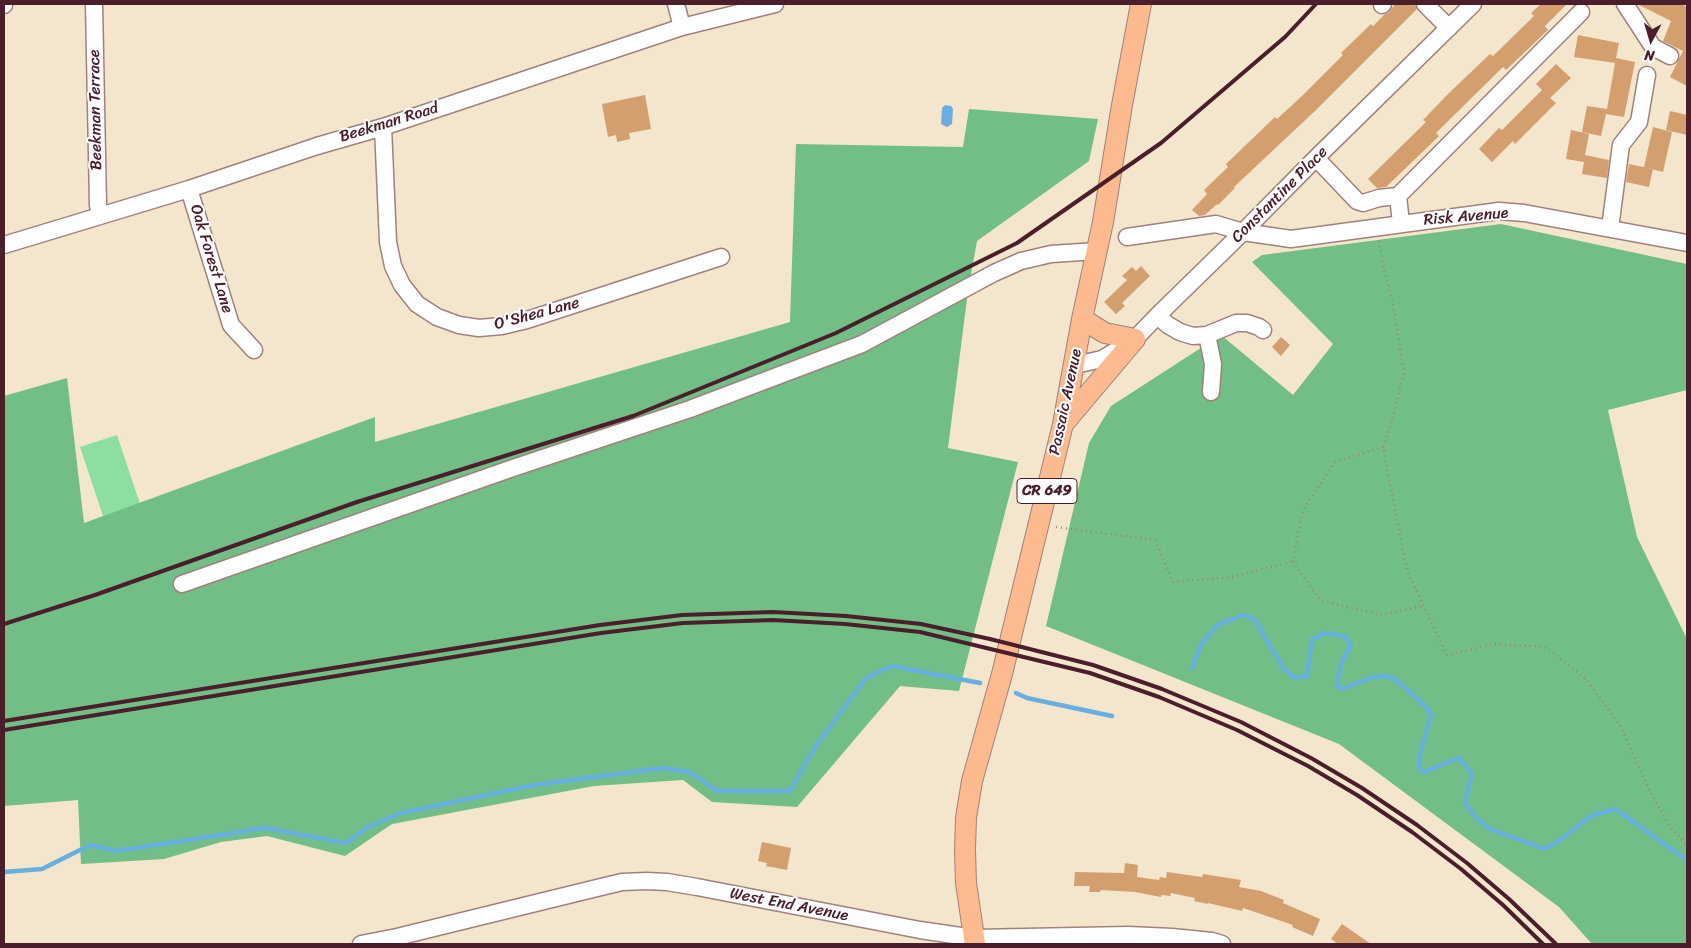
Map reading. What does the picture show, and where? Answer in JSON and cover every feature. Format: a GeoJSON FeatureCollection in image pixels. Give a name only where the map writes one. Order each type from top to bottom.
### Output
{"type":"FeatureCollection","features":[{"type":"Feature","properties":{"kind":"main road","name":"Passaic Avenue"},"geometry":{"type":"LineString","coordinates":[[975,941],[966,883],[964,850],[966,818],[974,772],[1002,674],[1063,424],[1082,319],[1106,206],[1137,5]]}},
{"type":"Feature","properties":{"kind":"main road"},"geometry":{"type":"LineString","coordinates":[[1063,424],[1135,339],[1105,333],[1082,319]]}},
{"type":"Feature","properties":{"kind":"street","name":"Beekman Terrace"},"geometry":{"type":"LineString","coordinates":[[94,4],[98,205],[100,216]]}},
{"type":"Feature","properties":{"kind":"street"},"geometry":{"type":"LineString","coordinates":[[676,4],[682,27]]}},
{"type":"Feature","properties":{"kind":"street","name":"Beekman Road"},"geometry":{"type":"LineString","coordinates":[[4,245],[383,127],[682,27],[775,4]]}},
{"type":"Feature","properties":{"kind":"street"},"geometry":{"type":"LineString","coordinates":[[1425,4],[1449,28]]}},
{"type":"Feature","properties":{"kind":"street","name":"Constantine Place"},"geometry":{"type":"LineString","coordinates":[[1075,365],[1102,359],[1135,339],[1316,158],[1474,4]]}},
{"type":"Feature","properties":{"kind":"street"},"geometry":{"type":"LineString","coordinates":[[1625,4],[1653,47],[1670,56]]}},
{"type":"Feature","properties":{"kind":"street"},"geometry":{"type":"LineString","coordinates":[[1316,158],[1357,201],[1363,203],[1379,198],[1398,196],[1581,12]]}},
{"type":"Feature","properties":{"kind":"street"},"geometry":{"type":"LineString","coordinates":[[1610,228],[1621,145],[1639,122],[1647,74]]}},
{"type":"Feature","properties":{"kind":"street","name":"O'Shea Lane"},"geometry":{"type":"LineString","coordinates":[[383,127],[388,242],[393,266],[402,285],[417,304],[437,317],[451,323],[479,328],[502,326],[721,257]]}},
{"type":"Feature","properties":{"kind":"street","name":"Oak Forest Lane"},"geometry":{"type":"LineString","coordinates":[[189,188],[231,325],[254,350]]}},
{"type":"Feature","properties":{"kind":"street"},"geometry":{"type":"LineString","coordinates":[[1398,196],[1401,223]]}},
{"type":"Feature","properties":{"kind":"street","name":"Risk Avenue"},"geometry":{"type":"LineString","coordinates":[[1127,237],[1216,224],[1244,232],[1291,239],[1498,211],[1524,213],[1687,243]]}},
{"type":"Feature","properties":{"kind":"street"},"geometry":{"type":"LineString","coordinates":[[182,584],[513,468],[690,409],[862,344],[994,273],[1021,261],[1051,254],[1097,251]]}},
{"type":"Feature","properties":{"kind":"street"},"geometry":{"type":"LineString","coordinates":[[1157,316],[1180,332],[1193,336],[1207,335],[1236,323],[1247,323],[1263,330]]}},
{"type":"Feature","properties":{"kind":"street"},"geometry":{"type":"LineString","coordinates":[[1207,335],[1213,364],[1211,392]]}},
{"type":"Feature","properties":{"kind":"street","name":"West End Avenue"},"geometry":{"type":"LineString","coordinates":[[361,944],[622,882],[646,880],[682,884],[975,941],[1128,934],[1172,936],[1222,944]]}},
{"type":"Feature","properties":{"kind":"path"},"geometry":{"type":"LineString","coordinates":[[1377,227],[1384,269],[1393,303],[1404,372],[1393,417],[1383,447],[1407,570],[1447,655],[1494,644],[1546,647],[1587,680],[1621,727],[1647,786],[1670,827],[1687,845]]}},
{"type":"Feature","properties":{"kind":"path"},"geometry":{"type":"LineString","coordinates":[[1383,447],[1335,462],[1303,510],[1293,561],[1320,600],[1380,615],[1424,606]]}},
{"type":"Feature","properties":{"kind":"path"},"geometry":{"type":"LineString","coordinates":[[1039,525],[1155,540],[1173,582],[1232,577],[1293,561]]}},
{"type":"Feature","properties":{"kind":"green space"},"geometry":{"type":"Polygon","coordinates":[[[969,109],[1098,119],[1089,161],[977,241],[968,291],[948,448],[1018,462],[959,691],[900,686],[797,807],[712,802],[683,780],[594,786],[392,824],[345,856],[267,836],[221,842],[164,859],[81,864],[78,800],[4,806],[4,396],[67,378],[84,523],[375,417],[375,442],[790,322],[796,144],[963,147],[969,109]]]}},
{"type":"Feature","properties":{"kind":"green space"},"geometry":{"type":"Polygon","coordinates":[[[1501,224],[1687,264],[1687,390],[1608,410],[1637,537],[1687,639],[1687,944],[1592,944],[1559,907],[1339,744],[1046,626],[1089,443],[1111,406],[1221,335],[1293,395],[1333,344],[1252,262],[1262,255],[1501,224]]]}},
{"type":"Feature","properties":{"kind":"green space"},"geometry":{"type":"Polygon","coordinates":[[[117,435],[140,504],[103,516],[80,447],[117,435]]]}},
{"type":"Feature","properties":{"kind":"water"},"geometry":{"type":"Polygon","coordinates":[[[945,105],[951,106],[953,109],[952,124],[947,127],[941,124],[942,108],[945,105]]]}},
{"type":"Feature","properties":{"kind":"building"},"geometry":{"type":"Polygon","coordinates":[[[1395,4],[1415,4],[1417,9],[1316,110],[1234,187],[1218,205],[1205,215],[1199,216],[1192,210],[1207,194],[1204,190],[1228,167],[1226,164],[1275,117],[1277,119],[1302,96],[1343,55],[1341,53],[1371,24],[1373,26],[1389,12],[1395,4]]]}},
{"type":"Feature","properties":{"kind":"building"},"geometry":{"type":"Polygon","coordinates":[[[1541,4],[1567,4],[1545,26],[1548,30],[1506,70],[1503,67],[1436,133],[1439,136],[1386,187],[1377,188],[1368,179],[1426,122],[1423,120],[1449,93],[1490,54],[1493,56],[1534,16],[1531,13],[1541,4]]]}},
{"type":"Feature","properties":{"kind":"building"},"geometry":{"type":"Polygon","coordinates":[[[1637,4],[1681,4],[1687,7],[1687,86],[1670,77],[1683,51],[1663,41],[1671,21],[1637,4]]]}},
{"type":"Feature","properties":{"kind":"building"},"geometry":{"type":"Polygon","coordinates":[[[1578,35],[1619,43],[1616,58],[1635,62],[1624,117],[1606,114],[1601,136],[1582,132],[1587,106],[1607,109],[1615,63],[1574,57],[1578,35]]]}},
{"type":"Feature","properties":{"kind":"building"},"geometry":{"type":"Polygon","coordinates":[[[1556,64],[1571,78],[1550,98],[1556,103],[1515,144],[1513,141],[1492,162],[1479,149],[1499,128],[1502,130],[1542,90],[1536,84],[1556,64]]]}},
{"type":"Feature","properties":{"kind":"building"},"geometry":{"type":"Polygon","coordinates":[[[645,95],[651,129],[629,133],[630,139],[617,142],[616,135],[608,137],[602,104],[645,95]]]}},
{"type":"Feature","properties":{"kind":"building"},"geometry":{"type":"Polygon","coordinates":[[[1670,111],[1687,115],[1687,135],[1666,130],[1670,111]]]}},
{"type":"Feature","properties":{"kind":"building"},"geometry":{"type":"Polygon","coordinates":[[[1653,127],[1672,132],[1663,172],[1644,167],[1653,127]]]}},
{"type":"Feature","properties":{"kind":"building"},"geometry":{"type":"Polygon","coordinates":[[[1571,130],[1589,134],[1585,155],[1609,160],[1607,178],[1582,174],[1584,162],[1566,159],[1571,130]]]}},
{"type":"Feature","properties":{"kind":"building"},"geometry":{"type":"Polygon","coordinates":[[[1629,164],[1653,169],[1649,187],[1626,182],[1629,164]]]}},
{"type":"Feature","properties":{"kind":"building"},"geometry":{"type":"Polygon","coordinates":[[[1141,266],[1150,276],[1122,303],[1125,306],[1116,314],[1104,302],[1127,280],[1122,276],[1132,267],[1136,271],[1141,266]]]}},
{"type":"Feature","properties":{"kind":"building"},"geometry":{"type":"Polygon","coordinates":[[[1281,337],[1290,345],[1281,356],[1272,347],[1281,337]]]}},
{"type":"Feature","properties":{"kind":"building"},"geometry":{"type":"Polygon","coordinates":[[[762,842],[791,848],[787,870],[766,866],[767,863],[758,861],[762,842]]]}},
{"type":"Feature","properties":{"kind":"building"},"geometry":{"type":"Polygon","coordinates":[[[1125,863],[1138,865],[1137,877],[1159,880],[1160,877],[1166,878],[1167,872],[1202,877],[1203,874],[1241,880],[1239,887],[1261,891],[1284,900],[1283,903],[1320,919],[1313,936],[1292,927],[1293,925],[1243,908],[1242,911],[1208,904],[1194,901],[1195,898],[1171,893],[1170,896],[1162,895],[1161,897],[1135,892],[1101,890],[1100,892],[1089,892],[1090,886],[1074,886],[1075,872],[1124,873],[1125,863]]]}},
{"type":"Feature","properties":{"kind":"building"},"geometry":{"type":"Polygon","coordinates":[[[1342,924],[1371,944],[1338,944],[1331,939],[1342,924]]]}},
{"type":"Feature","properties":{"kind":"waterway"},"geometry":{"type":"LineString","coordinates":[[1192,668],[1201,645],[1217,625],[1243,615],[1254,619],[1284,669],[1295,678],[1307,676],[1312,640],[1324,633],[1345,636],[1351,646],[1343,659],[1337,686],[1342,689],[1373,677],[1386,676],[1398,681],[1425,706],[1431,715],[1419,758],[1419,768],[1424,772],[1459,758],[1472,774],[1465,803],[1477,819],[1490,829],[1544,849],[1556,843],[1591,816],[1615,809],[1687,860]]}},
{"type":"Feature","properties":{"kind":"waterway"},"geometry":{"type":"LineString","coordinates":[[4,872],[42,869],[90,845],[117,851],[265,828],[346,843],[366,828],[401,813],[534,785],[663,768],[690,772],[717,791],[790,791],[815,747],[866,678],[892,666],[980,683]]}},
{"type":"Feature","properties":{"kind":"waterway"},"geometry":{"type":"LineString","coordinates":[[1016,693],[1027,698],[1112,716]]}},
{"type":"Feature","properties":{"kind":"railway"},"geometry":{"type":"LineString","coordinates":[[4,624],[95,595],[357,502],[633,416],[836,333],[1017,243],[1161,143],[1285,37],[1316,4]]}},
{"type":"Feature","properties":{"kind":"railway"},"geometry":{"type":"LineString","coordinates":[[4,721],[600,625],[682,615],[773,612],[846,616],[921,624],[1093,665],[1162,689],[1241,722],[1311,758],[1362,788],[1417,825],[1467,863],[1509,899],[1556,944]]}},
{"type":"Feature","properties":{"kind":"railway"},"geometry":{"type":"LineString","coordinates":[[4,730],[601,633],[683,623],[773,620],[845,624],[920,632],[1090,673],[1159,697],[1237,730],[1308,766],[1357,795],[1412,832],[1461,869],[1503,905],[1543,944]]}}]}
